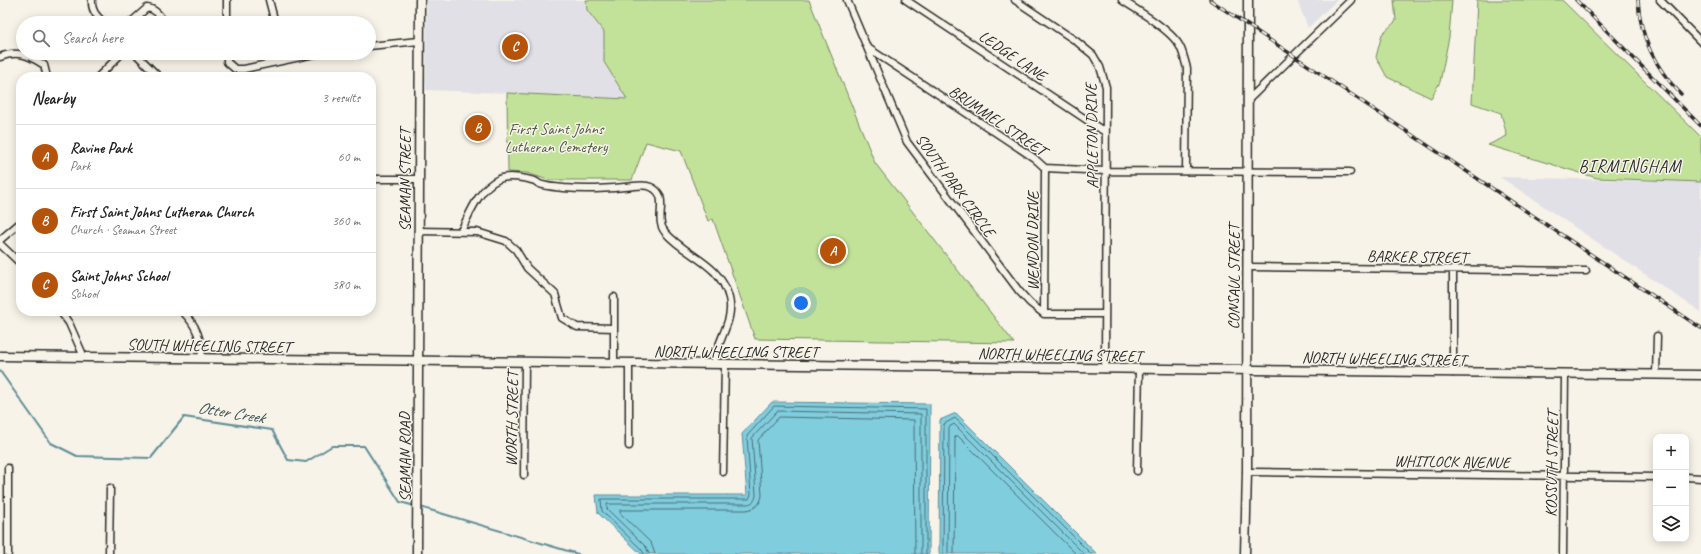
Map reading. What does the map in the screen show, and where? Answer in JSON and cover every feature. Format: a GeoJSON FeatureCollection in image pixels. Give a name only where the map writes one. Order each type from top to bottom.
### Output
{"type":"FeatureCollection","features":[{"type":"Feature","properties":{"kind":"street"},"geometry":{"type":"LineString","coordinates":[[92,0],[92,7],[97,16]]}},
{"type":"Feature","properties":{"kind":"street"},"geometry":{"type":"LineString","coordinates":[[227,0],[227,16]]}},
{"type":"Feature","properties":{"kind":"street"},"geometry":{"type":"LineString","coordinates":[[269,0],[273,16]]}},
{"type":"Feature","properties":{"kind":"street","name":"SEAMAN STREET"},"geometry":{"type":"LineString","coordinates":[[418,360],[420,0]]}},
{"type":"Feature","properties":{"kind":"street","name":"SOUTH PARK CIRCLE"},"geometry":{"type":"LineString","coordinates":[[847,0],[907,142],[1018,291],[1044,314]]}},
{"type":"Feature","properties":{"kind":"street","name":"LEDGE LANE"},"geometry":{"type":"LineString","coordinates":[[906,0],[1105,132]]}},
{"type":"Feature","properties":{"kind":"street","name":"APPLETON DRIVE"},"geometry":{"type":"LineString","coordinates":[[1015,0],[1076,41],[1093,55],[1100,66],[1104,77],[1106,87],[1105,369]]}},
{"type":"Feature","properties":{"kind":"street"},"geometry":{"type":"LineString","coordinates":[[1122,0],[1153,21],[1177,41],[1183,53],[1187,68],[1186,171]]}},
{"type":"Feature","properties":{"kind":"street","name":"CONSAUL STREET"},"geometry":{"type":"LineString","coordinates":[[1245,554],[1247,472],[1248,0]]}},
{"type":"Feature","properties":{"kind":"street"},"geometry":{"type":"LineString","coordinates":[[1247,101],[1351,0]]}},
{"type":"Feature","properties":{"kind":"street"},"geometry":{"type":"LineString","coordinates":[[1660,0],[1701,42]]}},
{"type":"Feature","properties":{"kind":"street"},"geometry":{"type":"LineString","coordinates":[[138,16],[147,8],[151,8],[161,16]]}},
{"type":"Feature","properties":{"kind":"street"},"geometry":{"type":"LineString","coordinates":[[376,45],[419,40]]}},
{"type":"Feature","properties":{"kind":"street","name":"BRUMMEL STREET"},"geometry":{"type":"LineString","coordinates":[[868,48],[1034,158],[1045,168],[1106,171],[1350,172]]}},
{"type":"Feature","properties":{"kind":"street"},"geometry":{"type":"LineString","coordinates":[[0,57],[9,53],[16,53]]}},
{"type":"Feature","properties":{"kind":"street"},"geometry":{"type":"LineString","coordinates":[[36,60],[44,64],[46,72]]}},
{"type":"Feature","properties":{"kind":"street"},"geometry":{"type":"LineString","coordinates":[[103,72],[115,60]]}},
{"type":"Feature","properties":{"kind":"street"},"geometry":{"type":"LineString","coordinates":[[142,60],[153,72]]}},
{"type":"Feature","properties":{"kind":"street"},"geometry":{"type":"LineString","coordinates":[[228,60],[228,64],[235,69],[244,69],[282,60]]}},
{"type":"Feature","properties":{"kind":"street","name":"WENDON DRIVE"},"geometry":{"type":"LineString","coordinates":[[1044,314],[1045,168]]}},
{"type":"Feature","properties":{"kind":"street"},"geometry":{"type":"LineString","coordinates":[[461,231],[477,200],[492,183],[501,178],[526,179],[542,185],[566,188],[626,187],[643,185],[652,187],[659,194],[662,202],[659,218],[664,231],[680,247],[712,269],[723,283],[729,298],[731,310],[716,351],[714,364]]}},
{"type":"Feature","properties":{"kind":"street"},"geometry":{"type":"LineString","coordinates":[[376,179],[418,179]]}},
{"type":"Feature","properties":{"kind":"street"},"geometry":{"type":"LineString","coordinates":[[0,240],[16,226]]}},
{"type":"Feature","properties":{"kind":"street"},"geometry":{"type":"LineString","coordinates":[[418,230],[477,232],[506,241],[516,250],[527,268],[555,294],[562,318],[577,327],[614,328]]}},
{"type":"Feature","properties":{"kind":"street"},"geometry":{"type":"LineString","coordinates":[[0,244],[16,259]]}},
{"type":"Feature","properties":{"kind":"street","name":"BARKER STREET"},"geometry":{"type":"LineString","coordinates":[[1247,267],[1586,272]]}},
{"type":"Feature","properties":{"kind":"street"},"geometry":{"type":"LineString","coordinates":[[1453,270],[1453,373]]}},
{"type":"Feature","properties":{"kind":"street"},"geometry":{"type":"LineString","coordinates":[[614,297],[614,364]]}},
{"type":"Feature","properties":{"kind":"street"},"geometry":{"type":"LineString","coordinates":[[1044,314],[1104,314]]}},
{"type":"Feature","properties":{"kind":"street"},"geometry":{"type":"LineString","coordinates":[[64,316],[69,323],[84,357]]}},
{"type":"Feature","properties":{"kind":"street"},"geometry":{"type":"LineString","coordinates":[[188,316],[191,319],[201,342],[202,358]]}},
{"type":"Feature","properties":{"kind":"street"},"geometry":{"type":"LineString","coordinates":[[1656,375],[1657,336]]}},
{"type":"Feature","properties":{"kind":"street","name":"SOUTH WHEELING STREET"},"geometry":{"type":"LineString","coordinates":[[0,356],[418,360]]}},
{"type":"Feature","properties":{"kind":"street","name":"NORTH WHEELING STREET"},"geometry":{"type":"LineString","coordinates":[[418,360],[614,364],[1701,375]]}},
{"type":"Feature","properties":{"kind":"street","name":"SEAMAN ROAD"},"geometry":{"type":"LineString","coordinates":[[417,554],[418,360]]}},
{"type":"Feature","properties":{"kind":"street","name":"WORTH STREET"},"geometry":{"type":"LineString","coordinates":[[524,475],[525,362]]}},
{"type":"Feature","properties":{"kind":"street"},"geometry":{"type":"LineString","coordinates":[[629,364],[629,446]]}},
{"type":"Feature","properties":{"kind":"street"},"geometry":{"type":"LineString","coordinates":[[723,472],[725,364]]}},
{"type":"Feature","properties":{"kind":"street"},"geometry":{"type":"LineString","coordinates":[[1137,471],[1139,369]]}},
{"type":"Feature","properties":{"kind":"street","name":"KOSSUTH STREET"},"geometry":{"type":"LineString","coordinates":[[1563,554],[1565,374]]}},
{"type":"Feature","properties":{"kind":"street"},"geometry":{"type":"LineString","coordinates":[[8,468],[8,554]]}},
{"type":"Feature","properties":{"kind":"street","name":"WHITLOCK AVENUE"},"geometry":{"type":"LineString","coordinates":[[1247,472],[1653,477]]}},
{"type":"Feature","properties":{"kind":"street"},"geometry":{"type":"LineString","coordinates":[[1689,477],[1701,478]]}},
{"type":"Feature","properties":{"kind":"street"},"geometry":{"type":"LineString","coordinates":[[109,554],[110,488]]}},
{"type":"Feature","properties":{"kind":"shaded area"},"geometry":{"type":"Polygon","coordinates":[[[427,0],[586,0],[587,10],[604,32],[604,62],[627,99],[426,90],[427,0]]]}},
{"type":"Feature","properties":{"kind":"shaded area"},"geometry":{"type":"Polygon","coordinates":[[[1297,0],[1337,0],[1308,28],[1297,0]]]}},
{"type":"Feature","properties":{"kind":"shaded area"},"geometry":{"type":"Polygon","coordinates":[[[1500,177],[1701,182],[1701,312],[1500,177]]]}},
{"type":"Feature","properties":{"kind":"green space","name":"First Saint Johns Lutheran Cemetery"},"geometry":{"type":"Polygon","coordinates":[[[586,0],[809,0],[875,163],[1014,343],[755,339],[713,219],[708,221],[681,151],[646,142],[632,180],[548,180],[527,173],[508,172],[507,93],[627,99],[604,62],[604,32],[587,10],[586,0]]]}},
{"type":"Feature","properties":{"kind":"green space"},"geometry":{"type":"Polygon","coordinates":[[[1394,0],[1452,0],[1449,37],[1440,82],[1431,98],[1387,77],[1376,57],[1382,34],[1396,21],[1394,0]]]}},
{"type":"Feature","properties":{"kind":"green space"},"geometry":{"type":"Polygon","coordinates":[[[1477,0],[1562,0],[1701,137],[1701,182],[1597,178],[1488,145],[1507,136],[1501,113],[1472,103],[1477,0]]]}},
{"type":"Feature","properties":{"kind":"water"},"geometry":{"type":"Polygon","coordinates":[[[772,402],[930,404],[929,554],[641,554],[598,513],[596,495],[747,495],[742,434],[772,402]]]}},
{"type":"Feature","properties":{"kind":"water"},"geometry":{"type":"Polygon","coordinates":[[[956,413],[1097,554],[939,554],[940,420],[956,413]]]}},
{"type":"Feature","properties":{"kind":"waterway","name":"Otter Creek"},"geometry":{"type":"LineString","coordinates":[[0,371],[51,443],[77,456],[151,458],[184,417],[272,430],[288,460],[306,462],[332,446],[364,446],[400,502],[415,506]]}},
{"type":"Feature","properties":{"kind":"waterway","name":"Otter Creek"},"geometry":{"type":"LineString","coordinates":[[420,507],[578,554]]}},
{"type":"Feature","properties":{"kind":"railway"},"geometry":{"type":"LineString","coordinates":[[1210,0],[1701,328]]}},
{"type":"Feature","properties":{"kind":"railway"},"geometry":{"type":"LineString","coordinates":[[1576,0],[1701,126]]}},
{"type":"Feature","properties":{"kind":"railway"},"geometry":{"type":"LineString","coordinates":[[1638,0],[1642,27],[1650,51],[1656,63],[1681,94]]}},
{"type":"Feature","properties":{"kind":"place","name":"Saint Johns School"},"geometry":{"type":"Point","coordinates":[515,47]}},
{"type":"Feature","properties":{"kind":"place","name":"First Saint Johns Lutheran Church"},"geometry":{"type":"Point","coordinates":[478,128]}},
{"type":"Feature","properties":{"kind":"place","name":"Ravine Park"},"geometry":{"type":"Point","coordinates":[833,251]}},
{"type":"Feature","properties":{"kind":"district","name":"BIRMINGHAM"},"geometry":{"type":"Point","coordinates":[1630,166]}}]}
